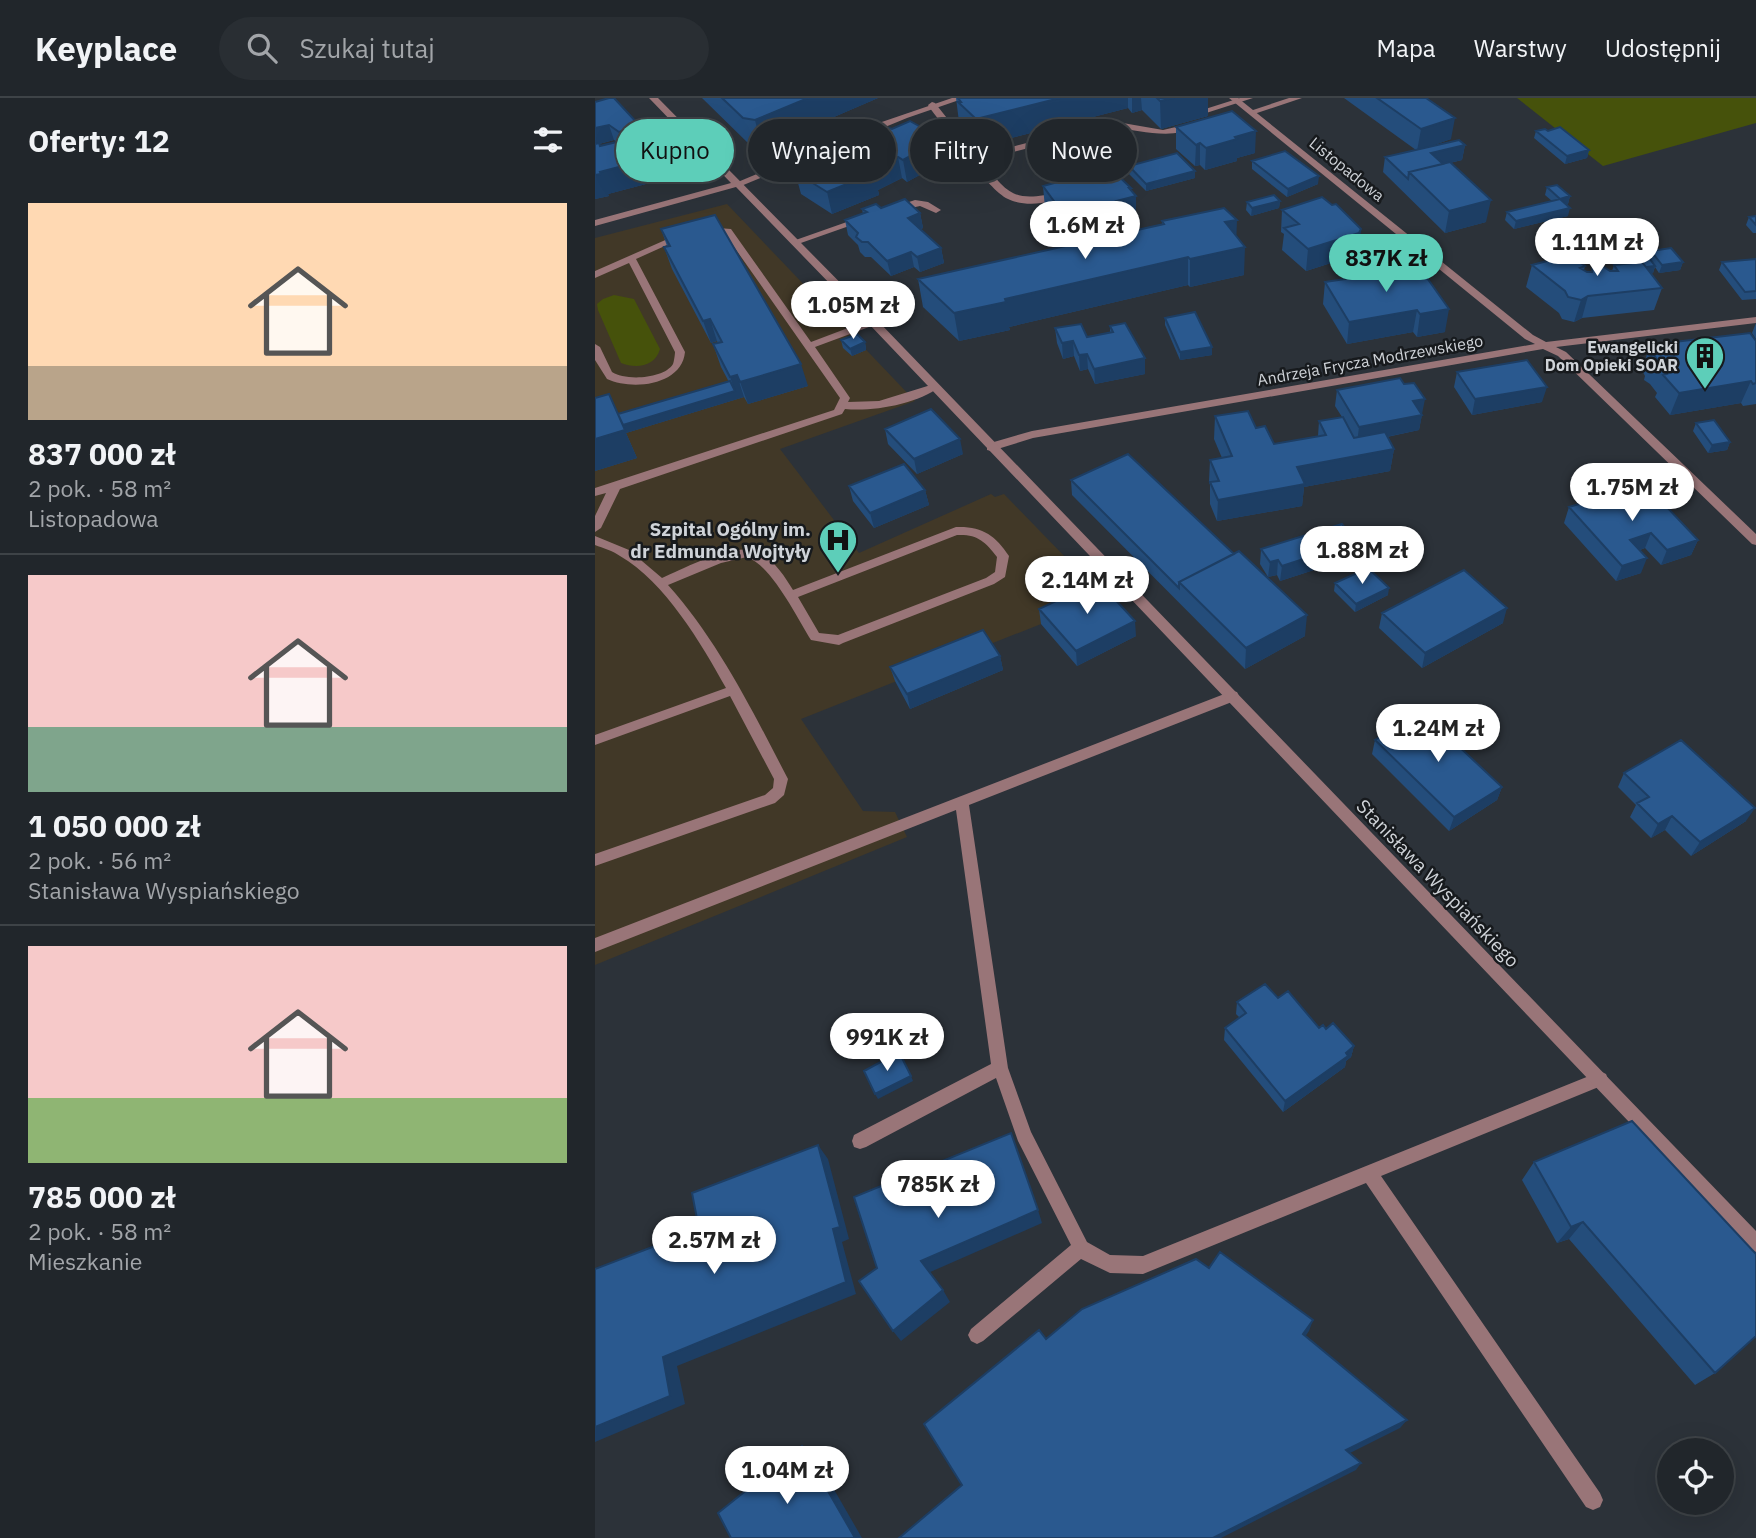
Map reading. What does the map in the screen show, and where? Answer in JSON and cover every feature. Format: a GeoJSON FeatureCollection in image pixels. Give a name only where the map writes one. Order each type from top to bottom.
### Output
{"type":"FeatureCollection","features":[{"type":"Feature","properties":{"kind":"street","name":"Stanisława Wyspiańskiego"},"geometry":{"type":"LineString","coordinates":[[653,98],[873,323],[1756,1243]]}},
{"type":"Feature","properties":{"kind":"street"},"geometry":{"type":"LineString","coordinates":[[595,223],[738,184],[780,169],[905,114],[961,98]]}},
{"type":"Feature","properties":{"kind":"street"},"geometry":{"type":"LineString","coordinates":[[1203,111],[1235,99],[1249,98]]}},
{"type":"Feature","properties":{"kind":"street"},"geometry":{"type":"LineString","coordinates":[[1235,114],[1298,98]]}},
{"type":"Feature","properties":{"kind":"street","name":"Listopadowa"},"geometry":{"type":"LineString","coordinates":[[1235,99],[1529,337],[1562,354],[1756,541]]}},
{"type":"Feature","properties":{"kind":"street"},"geometry":{"type":"LineString","coordinates":[[932,105],[943,119]]}},
{"type":"Feature","properties":{"kind":"street"},"geometry":{"type":"LineString","coordinates":[[1013,149],[1104,126],[1117,125],[1163,133],[1201,123]]}},
{"type":"Feature","properties":{"kind":"street"},"geometry":{"type":"LineString","coordinates":[[994,182],[1004,195],[1013,200],[1037,200],[1072,192]]}},
{"type":"Feature","properties":{"kind":"street"},"geometry":{"type":"LineString","coordinates":[[884,212],[920,202],[927,203],[936,210]]}},
{"type":"Feature","properties":{"kind":"street"},"geometry":{"type":"LineString","coordinates":[[795,243],[871,216]]}},
{"type":"Feature","properties":{"kind":"street"},"geometry":{"type":"LineString","coordinates":[[595,275],[678,237],[705,230],[728,231],[845,398],[844,405],[838,412],[595,492]]}},
{"type":"Feature","properties":{"kind":"street"},"geometry":{"type":"LineString","coordinates":[[595,347],[607,373],[625,383],[663,375],[674,371],[678,364],[680,352],[631,258]]}},
{"type":"Feature","properties":{"kind":"street","name":"Andrzeja Frycza Modrzewskiego"},"geometry":{"type":"LineString","coordinates":[[991,447],[1032,435],[1546,345],[1756,320]]}},
{"type":"Feature","properties":{"kind":"street"},"geometry":{"type":"LineString","coordinates":[[808,346],[873,323]]}},
{"type":"Feature","properties":{"kind":"street"},"geometry":{"type":"LineString","coordinates":[[844,405],[864,408],[883,405],[934,387]]}},
{"type":"Feature","properties":{"kind":"street"},"geometry":{"type":"LineString","coordinates":[[595,528],[615,486]]}},
{"type":"Feature","properties":{"kind":"street"},"geometry":{"type":"LineString","coordinates":[[660,583],[733,555],[748,553],[766,560],[815,637],[839,640],[990,581],[1001,574],[1003,556],[985,534],[974,530],[956,531],[789,596]]}},
{"type":"Feature","properties":{"kind":"street"},"geometry":{"type":"LineString","coordinates":[[595,540],[614,544],[660,583],[697,626],[781,779],[779,791],[770,799],[595,860]]}},
{"type":"Feature","properties":{"kind":"street"},"geometry":{"type":"LineString","coordinates":[[595,740],[733,690]]}},
{"type":"Feature","properties":{"kind":"street"},"geometry":{"type":"LineString","coordinates":[[595,945],[1232,696]]}},
{"type":"Feature","properties":{"kind":"street"},"geometry":{"type":"LineString","coordinates":[[962,801],[1000,1068],[1024,1135],[1080,1248],[1096,1261],[1118,1268],[1143,1265],[1600,1079]]}},
{"type":"Feature","properties":{"kind":"street"},"geometry":{"type":"LineString","coordinates":[[860,1141],[1000,1068]]}},
{"type":"Feature","properties":{"kind":"street"},"geometry":{"type":"LineString","coordinates":[[1369,1173],[1593,1500]]}},
{"type":"Feature","properties":{"kind":"street"},"geometry":{"type":"LineString","coordinates":[[977,1335],[1080,1248]]}},
{"type":"Feature","properties":{"kind":"shaded area","name":"Szpital Ogólny im. dr Edmunda Wojtyły"},"geometry":{"type":"Polygon","coordinates":[[[727,204],[915,401],[780,449],[859,553],[991,494],[995,497],[1004,494],[1101,594],[1041,624],[801,719],[863,811],[895,812],[907,837],[595,965],[595,238],[727,204]]]}},
{"type":"Feature","properties":{"kind":"green space"},"geometry":{"type":"Polygon","coordinates":[[[1517,98],[1756,98],[1756,123],[1603,166],[1517,98]]]}},
{"type":"Feature","properties":{"kind":"green space"},"geometry":{"type":"Polygon","coordinates":[[[614,295],[634,299],[660,349],[658,355],[649,363],[633,366],[621,363],[597,304],[614,295]]]}},
{"type":"Feature","properties":{"kind":"building"},"geometry":{"type":"Polygon","coordinates":[[[614,98],[634,119],[616,119],[616,130],[609,125],[595,128],[595,102],[614,98]]]}},
{"type":"Feature","properties":{"kind":"building"},"geometry":{"type":"Polygon","coordinates":[[[722,98],[808,98],[757,119],[743,118],[722,98]]]}},
{"type":"Feature","properties":{"kind":"building"},"geometry":{"type":"Polygon","coordinates":[[[958,98],[1060,98],[976,119],[958,102],[961,102],[958,98]]]}},
{"type":"Feature","properties":{"kind":"building"},"geometry":{"type":"Polygon","coordinates":[[[1377,98],[1426,98],[1455,118],[1421,129],[1377,98]]]}},
{"type":"Feature","properties":{"kind":"building"},"geometry":{"type":"Polygon","coordinates":[[[1232,111],[1256,131],[1206,148],[1200,143],[1196,145],[1176,127],[1232,111]]]}},
{"type":"Feature","properties":{"kind":"building"},"geometry":{"type":"Polygon","coordinates":[[[910,121],[910,156],[903,160],[896,158],[896,127],[910,121]]]}},
{"type":"Feature","properties":{"kind":"building"},"geometry":{"type":"Polygon","coordinates":[[[1560,127],[1589,150],[1567,156],[1536,131],[1560,127]]]}},
{"type":"Feature","properties":{"kind":"building"},"geometry":{"type":"Polygon","coordinates":[[[1459,140],[1465,145],[1431,153],[1443,164],[1409,172],[1408,179],[1385,157],[1459,140]]]}},
{"type":"Feature","properties":{"kind":"building"},"geometry":{"type":"Polygon","coordinates":[[[616,142],[616,168],[595,175],[595,144],[599,143],[600,146],[616,142]]]}},
{"type":"Feature","properties":{"kind":"building"},"geometry":{"type":"Polygon","coordinates":[[[1285,151],[1319,176],[1288,189],[1252,161],[1285,151]]]}},
{"type":"Feature","properties":{"kind":"building"},"geometry":{"type":"Polygon","coordinates":[[[1177,153],[1195,171],[1146,184],[1137,174],[1137,164],[1177,153]]]}},
{"type":"Feature","properties":{"kind":"building"},"geometry":{"type":"Polygon","coordinates":[[[1450,162],[1491,200],[1449,211],[1409,172],[1450,162]]]}},
{"type":"Feature","properties":{"kind":"building"},"geometry":{"type":"Polygon","coordinates":[[[811,182],[852,182],[827,192],[811,182]]]}},
{"type":"Feature","properties":{"kind":"building"},"geometry":{"type":"Polygon","coordinates":[[[1058,182],[1125,182],[1136,196],[1116,201],[1119,205],[1092,213],[1088,209],[1068,215],[1059,208],[1043,186],[1058,182]]]}},
{"type":"Feature","properties":{"kind":"building"},"geometry":{"type":"Polygon","coordinates":[[[1557,185],[1570,196],[1560,199],[1547,187],[1557,185]]]}},
{"type":"Feature","properties":{"kind":"building"},"geometry":{"type":"Polygon","coordinates":[[[1274,195],[1280,201],[1252,208],[1247,202],[1274,195]]]}},
{"type":"Feature","properties":{"kind":"building"},"geometry":{"type":"Polygon","coordinates":[[[1322,197],[1332,205],[1336,204],[1361,229],[1359,233],[1308,249],[1284,228],[1299,224],[1282,210],[1322,197]]]}},
{"type":"Feature","properties":{"kind":"building"},"geometry":{"type":"Polygon","coordinates":[[[905,199],[920,213],[908,218],[941,248],[917,257],[911,252],[887,261],[868,242],[862,242],[856,237],[858,233],[845,220],[867,212],[862,209],[876,204],[881,208],[905,199]]]}},
{"type":"Feature","properties":{"kind":"building"},"geometry":{"type":"Polygon","coordinates":[[[1560,199],[1570,208],[1516,221],[1507,212],[1560,199]]]}},
{"type":"Feature","properties":{"kind":"building"},"geometry":{"type":"Polygon","coordinates":[[[1224,208],[1237,220],[1225,222],[1245,247],[1190,259],[1188,257],[954,313],[918,279],[1164,224],[1162,221],[1224,208]]]}},
{"type":"Feature","properties":{"kind":"building"},"geometry":{"type":"Polygon","coordinates":[[[715,215],[801,364],[740,382],[737,375],[730,377],[713,344],[722,342],[710,319],[703,321],[664,247],[670,246],[661,229],[715,215]]]}},
{"type":"Feature","properties":{"kind":"building"},"geometry":{"type":"Polygon","coordinates":[[[1756,216],[1756,225],[1749,217],[1756,216]]]}},
{"type":"Feature","properties":{"kind":"building"},"geometry":{"type":"Polygon","coordinates":[[[1671,248],[1683,262],[1662,265],[1651,251],[1671,248]]]}},
{"type":"Feature","properties":{"kind":"building"},"geometry":{"type":"Polygon","coordinates":[[[1644,251],[1655,266],[1646,267],[1642,262],[1635,263],[1628,253],[1644,251]]]}},
{"type":"Feature","properties":{"kind":"building"},"geometry":{"type":"Polygon","coordinates":[[[1570,255],[1585,266],[1580,268],[1587,272],[1592,272],[1593,266],[1601,265],[1610,271],[1618,271],[1614,265],[1642,262],[1662,288],[1588,296],[1581,300],[1568,297],[1565,291],[1532,265],[1570,255]]]}},
{"type":"Feature","properties":{"kind":"building"},"geometry":{"type":"Polygon","coordinates":[[[1756,259],[1756,291],[1745,292],[1722,262],[1756,259]]]}},
{"type":"Feature","properties":{"kind":"building"},"geometry":{"type":"Polygon","coordinates":[[[1422,265],[1420,268],[1449,309],[1420,314],[1417,310],[1349,322],[1325,282],[1392,272],[1422,265]]]}},
{"type":"Feature","properties":{"kind":"building"},"geometry":{"type":"Polygon","coordinates":[[[1195,312],[1212,347],[1180,352],[1165,318],[1195,312]]]}},
{"type":"Feature","properties":{"kind":"building"},"geometry":{"type":"Polygon","coordinates":[[[1125,323],[1145,358],[1094,369],[1087,354],[1079,355],[1073,341],[1062,343],[1055,328],[1081,324],[1087,337],[1113,332],[1110,326],[1125,323]]]}},
{"type":"Feature","properties":{"kind":"building"},"geometry":{"type":"Polygon","coordinates":[[[1750,333],[1756,341],[1756,383],[1753,384],[1751,381],[1679,393],[1663,375],[1667,374],[1658,361],[1652,358],[1656,358],[1649,348],[1659,347],[1657,344],[1750,333]]]}},
{"type":"Feature","properties":{"kind":"building"},"geometry":{"type":"Polygon","coordinates":[[[857,334],[865,342],[850,349],[841,340],[857,334]]]}},
{"type":"Feature","properties":{"kind":"building"},"geometry":{"type":"Polygon","coordinates":[[[1527,360],[1547,387],[1475,399],[1457,372],[1527,360]]]}},
{"type":"Feature","properties":{"kind":"building"},"geometry":{"type":"Polygon","coordinates":[[[1400,378],[1404,384],[1414,383],[1425,399],[1413,401],[1422,415],[1359,427],[1337,390],[1400,378]]]}},
{"type":"Feature","properties":{"kind":"building"},"geometry":{"type":"Polygon","coordinates":[[[730,381],[735,391],[623,425],[618,414],[730,381]]]}},
{"type":"Feature","properties":{"kind":"building"},"geometry":{"type":"Polygon","coordinates":[[[609,394],[625,430],[595,439],[595,398],[609,394]]]}},
{"type":"Feature","properties":{"kind":"building"},"geometry":{"type":"Polygon","coordinates":[[[931,409],[960,439],[914,459],[885,429],[931,409]]]}},
{"type":"Feature","properties":{"kind":"building"},"geometry":{"type":"Polygon","coordinates":[[[1248,411],[1256,428],[1265,426],[1274,444],[1326,435],[1319,421],[1343,417],[1354,438],[1385,432],[1394,449],[1297,467],[1305,484],[1218,500],[1210,482],[1219,481],[1210,460],[1232,456],[1215,416],[1248,411]]]}},
{"type":"Feature","properties":{"kind":"building"},"geometry":{"type":"Polygon","coordinates":[[[1714,420],[1730,442],[1712,445],[1696,423],[1714,420]]]}},
{"type":"Feature","properties":{"kind":"building"},"geometry":{"type":"Polygon","coordinates":[[[1128,454],[1234,554],[1179,582],[1179,588],[1071,480],[1128,454]]]}},
{"type":"Feature","properties":{"kind":"building"},"geometry":{"type":"Polygon","coordinates":[[[904,464],[925,490],[870,513],[849,486],[904,464]]]}},
{"type":"Feature","properties":{"kind":"building"},"geometry":{"type":"Polygon","coordinates":[[[1645,484],[1698,540],[1667,550],[1651,533],[1630,540],[1647,558],[1622,566],[1569,507],[1645,484]]]}},
{"type":"Feature","properties":{"kind":"building"},"geometry":{"type":"Polygon","coordinates":[[[1342,524],[1356,542],[1282,566],[1278,560],[1270,562],[1261,549],[1342,524]]]}},
{"type":"Feature","properties":{"kind":"building"},"geometry":{"type":"Polygon","coordinates":[[[1239,551],[1307,615],[1246,648],[1179,582],[1239,551]]]}},
{"type":"Feature","properties":{"kind":"building"},"geometry":{"type":"Polygon","coordinates":[[[1368,568],[1389,588],[1356,604],[1335,583],[1368,568]]]}},
{"type":"Feature","properties":{"kind":"building"},"geometry":{"type":"Polygon","coordinates":[[[1464,570],[1507,608],[1425,653],[1382,613],[1464,570]]]}},
{"type":"Feature","properties":{"kind":"building"},"geometry":{"type":"Polygon","coordinates":[[[1098,581],[1135,621],[1076,651],[1039,609],[1098,581]]]}},
{"type":"Feature","properties":{"kind":"building"},"geometry":{"type":"Polygon","coordinates":[[[983,630],[1000,656],[907,694],[890,667],[983,630]]]}},
{"type":"Feature","properties":{"kind":"building"},"geometry":{"type":"Polygon","coordinates":[[[1422,712],[1502,787],[1454,817],[1375,740],[1422,712]]]}},
{"type":"Feature","properties":{"kind":"building"},"geometry":{"type":"Polygon","coordinates":[[[1681,740],[1755,808],[1700,842],[1672,816],[1658,824],[1637,803],[1649,797],[1624,773],[1681,740]]]}},
{"type":"Feature","properties":{"kind":"building"},"geometry":{"type":"Polygon","coordinates":[[[1265,984],[1278,998],[1288,991],[1319,1028],[1323,1025],[1326,1029],[1333,1023],[1354,1046],[1346,1053],[1348,1056],[1285,1101],[1225,1028],[1246,1013],[1237,1002],[1265,984]]]}},
{"type":"Feature","properties":{"kind":"building"},"geometry":{"type":"Polygon","coordinates":[[[899,1052],[911,1076],[875,1094],[864,1071],[899,1052]]]}},
{"type":"Feature","properties":{"kind":"building"},"geometry":{"type":"Polygon","coordinates":[[[1632,1121],[1756,1254],[1756,1336],[1715,1373],[1583,1222],[1571,1227],[1534,1162],[1632,1121]]]}},
{"type":"Feature","properties":{"kind":"building"},"geometry":{"type":"Polygon","coordinates":[[[1011,1133],[1038,1210],[921,1261],[943,1290],[893,1331],[859,1281],[877,1268],[854,1197],[1011,1133]]]}},
{"type":"Feature","properties":{"kind":"building"},"geometry":{"type":"Polygon","coordinates":[[[818,1145],[840,1227],[833,1229],[846,1282],[663,1357],[670,1396],[595,1427],[595,1269],[699,1229],[692,1193],[818,1145]]]}},
{"type":"Feature","properties":{"kind":"building"},"geometry":{"type":"Polygon","coordinates":[[[1220,1252],[1313,1320],[1303,1334],[1407,1420],[1346,1450],[1361,1463],[1213,1538],[899,1538],[962,1485],[924,1424],[1039,1330],[1046,1339],[1082,1309],[1196,1259],[1209,1268],[1220,1252]]]}},
{"type":"Feature","properties":{"kind":"building"},"geometry":{"type":"Polygon","coordinates":[[[802,1446],[855,1538],[731,1538],[718,1513],[802,1446]]]}},
{"type":"Feature","properties":{"kind":"place","name":"Ewangelicki Dom Opieki SOAR"},"geometry":{"type":"Point","coordinates":[1705,390]}},
{"type":"Feature","properties":{"kind":"place","name":"Szpital Ogólny im. dr Edmunda Wojtyły"},"geometry":{"type":"Point","coordinates":[838,574]}}]}
